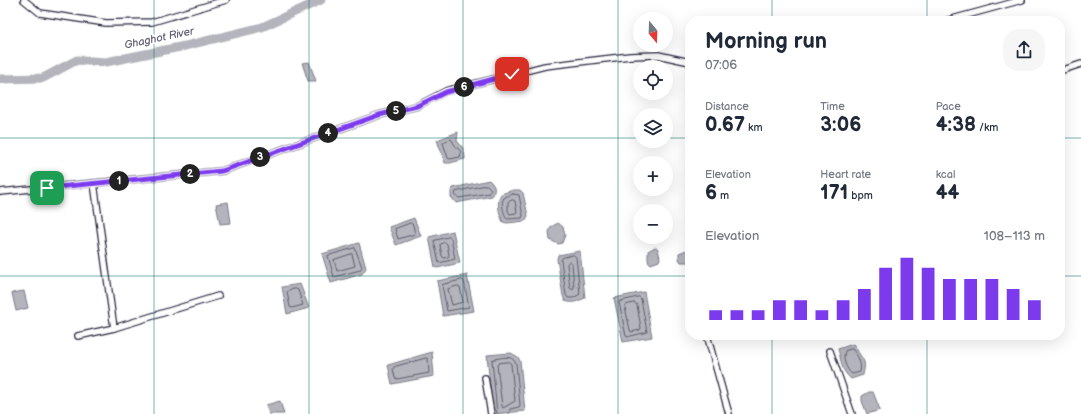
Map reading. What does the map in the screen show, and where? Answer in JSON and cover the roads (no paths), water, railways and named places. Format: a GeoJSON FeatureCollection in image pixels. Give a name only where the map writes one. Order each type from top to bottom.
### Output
{"type":"FeatureCollection","features":[{"type":"Feature","properties":{"kind":"street"},"geometry":{"type":"LineString","coordinates":[[24,0],[40,13],[106,23],[152,22],[226,0]]}},
{"type":"Feature","properties":{"kind":"street"},"geometry":{"type":"LineString","coordinates":[[963,16],[1022,0]]}},
{"type":"Feature","properties":{"kind":"street"},"geometry":{"type":"LineString","coordinates":[[0,192],[222,171],[379,115],[417,106],[446,92],[545,66],[630,56],[658,55],[685,61]]}},
{"type":"Feature","properties":{"kind":"street"},"geometry":{"type":"LineString","coordinates":[[1065,69],[1081,64]]}},
{"type":"Feature","properties":{"kind":"street"},"geometry":{"type":"LineString","coordinates":[[94,183],[114,328]]}},
{"type":"Feature","properties":{"kind":"street"},"geometry":{"type":"LineString","coordinates":[[78,336],[114,328],[218,296]]}},
{"type":"Feature","properties":{"kind":"street"},"geometry":{"type":"LineString","coordinates":[[708,340],[729,414]]}},
{"type":"Feature","properties":{"kind":"street"},"geometry":{"type":"LineString","coordinates":[[830,351],[852,414]]}},
{"type":"Feature","properties":{"kind":"street"},"geometry":{"type":"LineString","coordinates":[[485,378],[492,414]]}},
{"type":"Feature","properties":{"kind":"water"},"geometry":{"type":"Polygon","coordinates":[[[309,62],[316,81],[308,81],[302,63],[309,62]]]}},
{"type":"Feature","properties":{"kind":"water"},"geometry":{"type":"Polygon","coordinates":[[[458,132],[457,141],[463,149],[465,159],[445,163],[437,140],[458,132]]]}},
{"type":"Feature","properties":{"kind":"water"},"geometry":{"type":"Polygon","coordinates":[[[489,180],[493,184],[494,188],[492,196],[456,203],[451,197],[451,191],[453,188],[489,180]]]}},
{"type":"Feature","properties":{"kind":"water"},"geometry":{"type":"Polygon","coordinates":[[[513,190],[520,190],[523,193],[528,216],[525,221],[507,223],[503,222],[499,212],[499,197],[501,194],[513,190]]]}},
{"type":"Feature","properties":{"kind":"water"},"geometry":{"type":"Polygon","coordinates":[[[228,202],[231,223],[220,224],[216,204],[228,202]]]}},
{"type":"Feature","properties":{"kind":"water"},"geometry":{"type":"Polygon","coordinates":[[[414,218],[421,236],[396,245],[389,227],[414,218]]]}},
{"type":"Feature","properties":{"kind":"water"},"geometry":{"type":"Polygon","coordinates":[[[558,223],[563,227],[565,235],[562,243],[558,244],[550,240],[549,232],[551,227],[558,223]]]}},
{"type":"Feature","properties":{"kind":"water"},"geometry":{"type":"Polygon","coordinates":[[[453,231],[460,263],[437,268],[435,267],[429,237],[453,231]]]}},
{"type":"Feature","properties":{"kind":"water"},"geometry":{"type":"Polygon","coordinates":[[[359,243],[366,268],[362,274],[331,283],[322,254],[359,243]]]}},
{"type":"Feature","properties":{"kind":"water"},"geometry":{"type":"Polygon","coordinates":[[[655,247],[658,249],[660,258],[659,261],[651,264],[648,261],[648,251],[655,247]]]}},
{"type":"Feature","properties":{"kind":"water"},"geometry":{"type":"Polygon","coordinates":[[[580,251],[585,298],[575,302],[568,302],[565,301],[563,296],[557,259],[558,255],[580,251]]]}},
{"type":"Feature","properties":{"kind":"water"},"geometry":{"type":"Polygon","coordinates":[[[685,251],[685,262],[681,262],[679,259],[679,253],[685,251]]]}},
{"type":"Feature","properties":{"kind":"water"},"geometry":{"type":"Polygon","coordinates":[[[467,275],[474,311],[443,316],[437,281],[467,275]]]}},
{"type":"Feature","properties":{"kind":"water"},"geometry":{"type":"Polygon","coordinates":[[[300,284],[309,308],[287,314],[282,287],[300,284]]]}},
{"type":"Feature","properties":{"kind":"water"},"geometry":{"type":"Polygon","coordinates":[[[24,291],[28,308],[16,311],[12,293],[24,291]]]}},
{"type":"Feature","properties":{"kind":"water"},"geometry":{"type":"Polygon","coordinates":[[[644,292],[652,337],[623,342],[614,298],[644,292]]]}},
{"type":"Feature","properties":{"kind":"water"},"geometry":{"type":"Polygon","coordinates":[[[853,344],[865,366],[863,375],[851,379],[843,369],[838,349],[853,344]]]}},
{"type":"Feature","properties":{"kind":"water"},"geometry":{"type":"Polygon","coordinates":[[[432,352],[434,376],[392,384],[388,365],[432,352]]]}},
{"type":"Feature","properties":{"kind":"water"},"geometry":{"type":"Polygon","coordinates":[[[511,353],[518,357],[520,361],[525,411],[493,414],[487,355],[511,353]]]}},
{"type":"Feature","properties":{"kind":"water"},"geometry":{"type":"Polygon","coordinates":[[[869,392],[873,392],[880,410],[867,414],[862,401],[862,396],[869,392]]]}},
{"type":"Feature","properties":{"kind":"water"},"geometry":{"type":"Polygon","coordinates":[[[280,401],[284,414],[269,414],[266,405],[280,401]]]}},
{"type":"Feature","properties":{"kind":"waterway","name":"Ghaghot River"},"geometry":{"type":"LineString","coordinates":[[0,79],[43,78],[77,60],[106,62],[185,46],[262,27],[321,0]]}}]}
